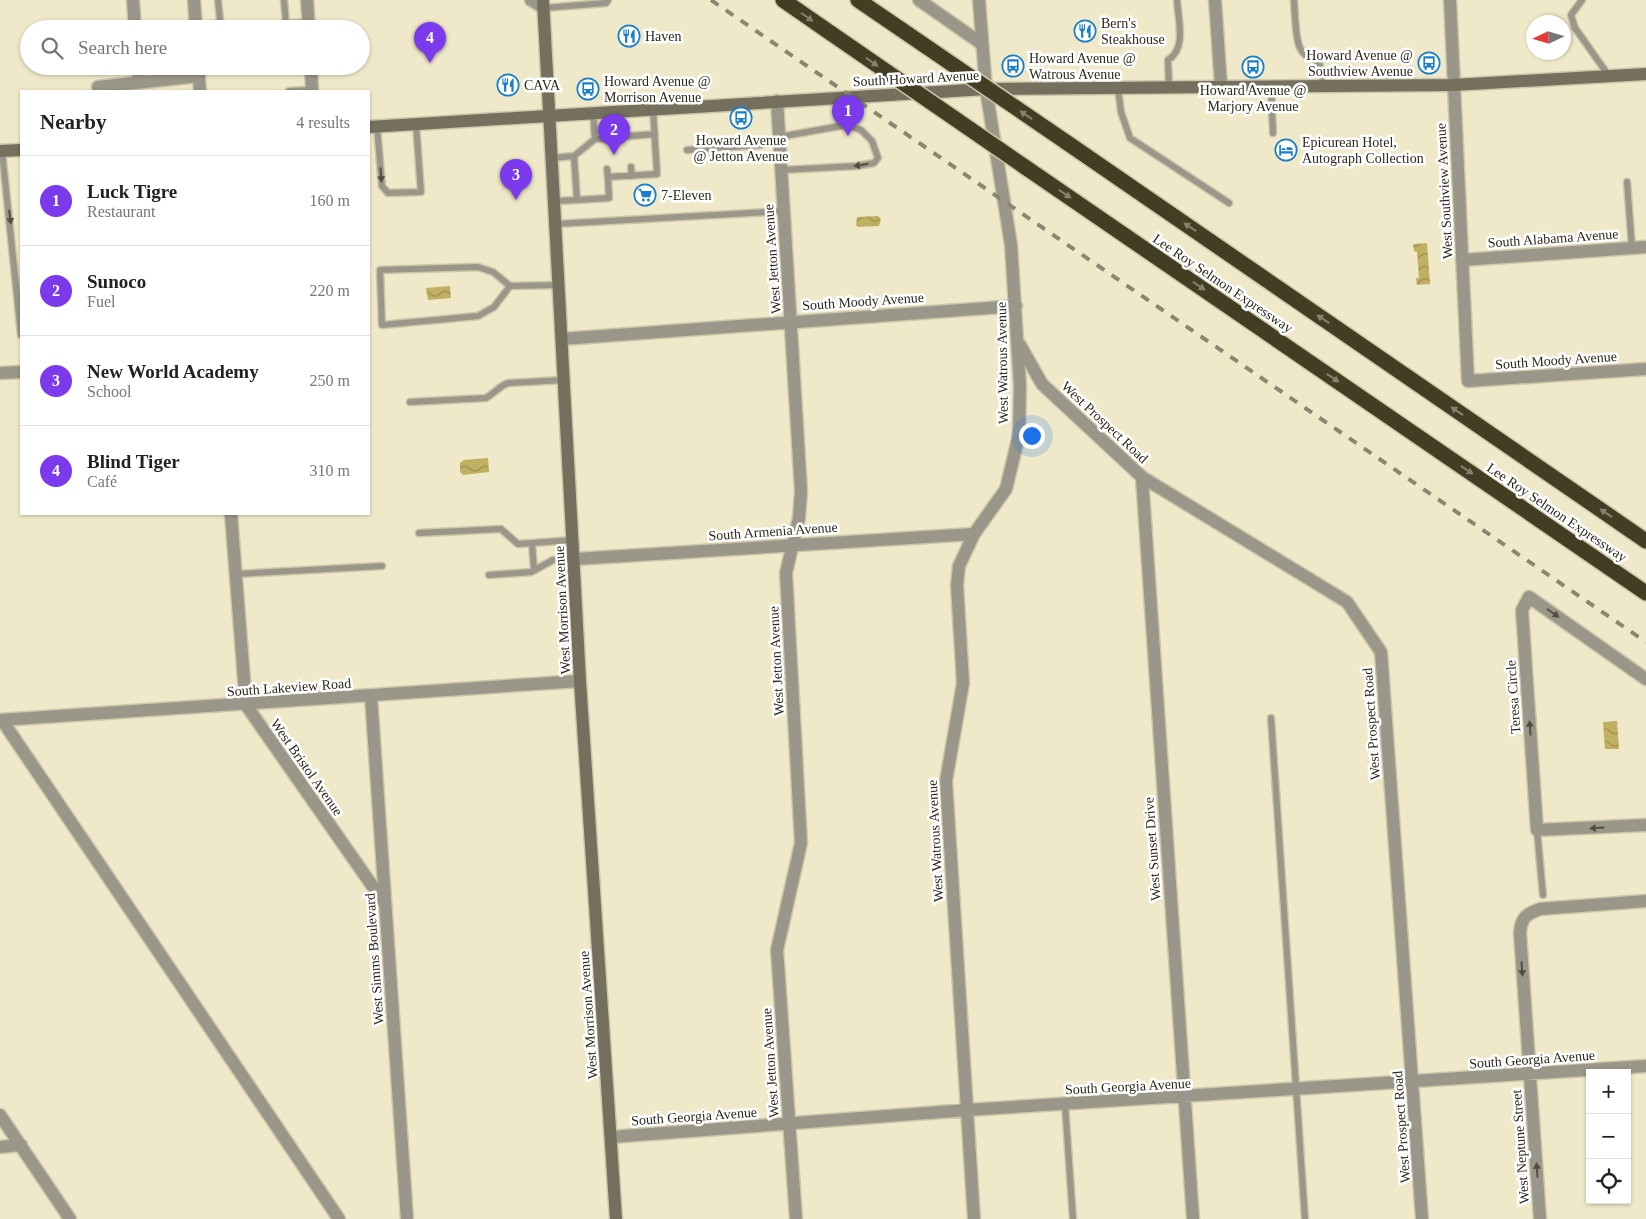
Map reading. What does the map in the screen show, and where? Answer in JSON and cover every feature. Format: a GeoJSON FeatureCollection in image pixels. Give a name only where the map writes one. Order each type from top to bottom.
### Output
{"type":"FeatureCollection","features":[{"type":"Feature","properties":{"kind":"highway","name":"Lee Roy Selmon Expressway"},"geometry":{"type":"LineString","coordinates":[[783,0],[1646,593]]}},
{"type":"Feature","properties":{"kind":"highway","name":"Lee Roy Selmon Expressway"},"geometry":{"type":"LineString","coordinates":[[858,0],[1646,541]]}},
{"type":"Feature","properties":{"kind":"main road","name":"West Morrison Avenue"},"geometry":{"type":"LineString","coordinates":[[544,4],[580,681],[616,1219]]}},
{"type":"Feature","properties":{"kind":"main road","name":"South Howard Avenue"},"geometry":{"type":"LineString","coordinates":[[373,127],[986,89],[1453,85],[1646,74]]}},
{"type":"Feature","properties":{"kind":"main road"},"geometry":{"type":"LineString","coordinates":[[1,151],[20,150]]}},
{"type":"Feature","properties":{"kind":"street"},"geometry":{"type":"LineString","coordinates":[[134,0],[135,20]]}},
{"type":"Feature","properties":{"kind":"street"},"geometry":{"type":"LineString","coordinates":[[194,0],[195,20]]}},
{"type":"Feature","properties":{"kind":"street"},"geometry":{"type":"LineString","coordinates":[[307,0],[308,20]]}},
{"type":"Feature","properties":{"kind":"street"},"geometry":{"type":"LineString","coordinates":[[531,0],[544,4]]}},
{"type":"Feature","properties":{"kind":"street"},"geometry":{"type":"LineString","coordinates":[[919,0],[982,44]]}},
{"type":"Feature","properties":{"kind":"street","name":"West Watrous Avenue"},"geometry":{"type":"LineString","coordinates":[[974,1219],[946,788],[963,683],[957,585],[960,566],[974,534],[1006,489],[1015,458],[1019,434],[1020,386],[1011,245],[986,89],[979,0]]}},
{"type":"Feature","properties":{"kind":"street"},"geometry":{"type":"LineString","coordinates":[[1215,0],[1221,86]]}},
{"type":"Feature","properties":{"kind":"street","name":"West Southview Avenue"},"geometry":{"type":"LineString","coordinates":[[1450,0],[1468,380]]}},
{"type":"Feature","properties":{"kind":"street"},"geometry":{"type":"LineString","coordinates":[[139,75],[139,82]]}},
{"type":"Feature","properties":{"kind":"street"},"geometry":{"type":"LineString","coordinates":[[98,87],[177,75]]}},
{"type":"Feature","properties":{"kind":"street"},"geometry":{"type":"LineString","coordinates":[[198,75],[200,90]]}},
{"type":"Feature","properties":{"kind":"street"},"geometry":{"type":"LineString","coordinates":[[311,75],[312,90]]}},
{"type":"Feature","properties":{"kind":"street","name":"West Jetton Avenue"},"geometry":{"type":"LineString","coordinates":[[777,101],[801,492],[799,518],[786,573],[801,843],[777,950],[796,1219]]}},
{"type":"Feature","properties":{"kind":"street","name":"South Alabama Avenue"},"geometry":{"type":"LineString","coordinates":[[1462,260],[1646,247]]}},
{"type":"Feature","properties":{"kind":"street","name":"South Moody Avenue"},"geometry":{"type":"LineString","coordinates":[[562,339],[1016,306]]}},
{"type":"Feature","properties":{"kind":"street","name":"West Prospect Road"},"geometry":{"type":"LineString","coordinates":[[1017,340],[1042,384],[1142,477],[1347,602],[1381,652],[1422,1219]]}},
{"type":"Feature","properties":{"kind":"street","name":"South Moody Avenue"},"geometry":{"type":"LineString","coordinates":[[1468,380],[1646,369]]}},
{"type":"Feature","properties":{"kind":"street"},"geometry":{"type":"LineString","coordinates":[[0,373],[20,372]]}},
{"type":"Feature","properties":{"kind":"street","name":"West Sunset Drive"},"geometry":{"type":"LineString","coordinates":[[1142,477],[1193,1219]]}},
{"type":"Feature","properties":{"kind":"street"},"geometry":{"type":"LineString","coordinates":[[231,515],[246,705]]}},
{"type":"Feature","properties":{"kind":"street","name":"South Armenia Avenue"},"geometry":{"type":"LineString","coordinates":[[575,559],[974,534]]}},
{"type":"Feature","properties":{"kind":"street","name":"Teresa Circle"},"geometry":{"type":"LineString","coordinates":[[1537,830],[1522,610],[1529,597],[1646,680]]}},
{"type":"Feature","properties":{"kind":"street","name":"South Lakeview Road"},"geometry":{"type":"LineString","coordinates":[[1,720],[580,681]]}},
{"type":"Feature","properties":{"kind":"street","name":"West Simms Boulevard"},"geometry":{"type":"LineString","coordinates":[[371,696],[407,1219]]}},
{"type":"Feature","properties":{"kind":"street","name":"West Bristol Avenue"},"geometry":{"type":"LineString","coordinates":[[246,705],[385,904]]}},
{"type":"Feature","properties":{"kind":"street"},"geometry":{"type":"LineString","coordinates":[[1,720],[339,1219]]}},
{"type":"Feature","properties":{"kind":"street"},"geometry":{"type":"LineString","coordinates":[[1537,830],[1646,825]]}},
{"type":"Feature","properties":{"kind":"street","name":"West Neptune Street"},"geometry":{"type":"LineString","coordinates":[[1540,1219],[1520,933],[1521,920],[1529,913],[1540,909],[1646,901]]}},
{"type":"Feature","properties":{"kind":"street","name":"South Georgia Avenue"},"geometry":{"type":"LineString","coordinates":[[611,1137],[790,1125],[967,1110],[1646,1066]]}},
{"type":"Feature","properties":{"kind":"street"},"geometry":{"type":"LineString","coordinates":[[0,1115],[70,1219]]}},
{"type":"Feature","properties":{"kind":"street"},"geometry":{"type":"LineString","coordinates":[[0,1146],[21,1145]]}},
{"type":"Feature","properties":{"kind":"lane"},"geometry":{"type":"LineString","coordinates":[[218,0],[220,20]]}},
{"type":"Feature","properties":{"kind":"lane"},"geometry":{"type":"LineString","coordinates":[[284,0],[286,20]]}},
{"type":"Feature","properties":{"kind":"lane"},"geometry":{"type":"LineString","coordinates":[[544,4],[606,3],[608,0]]}},
{"type":"Feature","properties":{"kind":"lane"},"geometry":{"type":"LineString","coordinates":[[1169,87],[1168,60],[1178,50],[1179,44],[1176,0]]}},
{"type":"Feature","properties":{"kind":"lane"},"geometry":{"type":"LineString","coordinates":[[1294,0],[1299,48],[1317,61],[1323,68],[1322,86]]}},
{"type":"Feature","properties":{"kind":"lane"},"geometry":{"type":"LineString","coordinates":[[1582,0],[1571,14],[1575,28],[1609,76]]}},
{"type":"Feature","properties":{"kind":"lane"},"geometry":{"type":"LineString","coordinates":[[1271,86],[1273,133]]}},
{"type":"Feature","properties":{"kind":"lane"},"geometry":{"type":"LineString","coordinates":[[1118,88],[1121,112],[1130,138],[1229,203]]}},
{"type":"Feature","properties":{"kind":"lane"},"geometry":{"type":"LineString","coordinates":[[608,177],[657,174],[653,109]]}},
{"type":"Feature","properties":{"kind":"lane"},"geometry":{"type":"LineString","coordinates":[[593,113],[595,139]]}},
{"type":"Feature","properties":{"kind":"lane"},"geometry":{"type":"LineString","coordinates":[[373,127],[382,186],[388,194],[421,192],[416,124]]}},
{"type":"Feature","properties":{"kind":"lane"},"geometry":{"type":"LineString","coordinates":[[687,150],[760,145],[780,138],[846,125],[861,130],[872,141],[878,158],[874,163],[857,166],[782,170]]}},
{"type":"Feature","properties":{"kind":"lane"},"geometry":{"type":"LineString","coordinates":[[552,158],[574,156],[595,139],[655,134]]}},
{"type":"Feature","properties":{"kind":"lane"},"geometry":{"type":"LineString","coordinates":[[629,136],[629,144]]}},
{"type":"Feature","properties":{"kind":"lane"},"geometry":{"type":"LineString","coordinates":[[606,138],[606,146]]}},
{"type":"Feature","properties":{"kind":"lane"},"geometry":{"type":"LineString","coordinates":[[1,151],[20,326]]}},
{"type":"Feature","properties":{"kind":"lane"},"geometry":{"type":"LineString","coordinates":[[574,156],[577,200]]}},
{"type":"Feature","properties":{"kind":"lane"},"geometry":{"type":"LineString","coordinates":[[631,167],[632,176]]}},
{"type":"Feature","properties":{"kind":"lane"},"geometry":{"type":"LineString","coordinates":[[555,201],[609,198],[607,169]]}},
{"type":"Feature","properties":{"kind":"lane"},"geometry":{"type":"LineString","coordinates":[[1627,182],[1632,248]]}},
{"type":"Feature","properties":{"kind":"lane"},"geometry":{"type":"LineString","coordinates":[[556,224],[784,210]]}},
{"type":"Feature","properties":{"kind":"lane"},"geometry":{"type":"LineString","coordinates":[[510,286],[494,307],[478,316],[382,325],[380,270],[478,267],[494,272],[510,286],[559,285]]}},
{"type":"Feature","properties":{"kind":"lane"},"geometry":{"type":"LineString","coordinates":[[410,402],[486,398],[495,393],[502,385],[509,383],[564,380]]}},
{"type":"Feature","properties":{"kind":"lane"},"geometry":{"type":"LineString","coordinates":[[419,533],[502,529],[518,544],[574,540]]}},
{"type":"Feature","properties":{"kind":"lane"},"geometry":{"type":"LineString","coordinates":[[532,543],[534,570]]}},
{"type":"Feature","properties":{"kind":"lane"},"geometry":{"type":"LineString","coordinates":[[489,575],[534,570],[553,560],[575,559]]}},
{"type":"Feature","properties":{"kind":"lane"},"geometry":{"type":"LineString","coordinates":[[236,574],[382,566]]}},
{"type":"Feature","properties":{"kind":"lane"},"geometry":{"type":"LineString","coordinates":[[1271,718],[1305,1219]]}},
{"type":"Feature","properties":{"kind":"lane"},"geometry":{"type":"LineString","coordinates":[[1537,830],[1543,895]]}},
{"type":"Feature","properties":{"kind":"lane"},"geometry":{"type":"LineString","coordinates":[[1065,1105],[1073,1219]]}},
{"type":"Feature","properties":{"kind":"water"},"geometry":{"type":"Polygon","coordinates":[[[878,216],[881,219],[879,226],[858,227],[856,225],[857,217],[878,216]]]}},
{"type":"Feature","properties":{"kind":"water"},"geometry":{"type":"Polygon","coordinates":[[[1427,243],[1430,284],[1417,285],[1416,278],[1419,278],[1417,252],[1414,251],[1413,244],[1427,243]]]}},
{"type":"Feature","properties":{"kind":"water"},"geometry":{"type":"Polygon","coordinates":[[[450,286],[451,298],[428,300],[426,288],[450,286]]]}},
{"type":"Feature","properties":{"kind":"water"},"geometry":{"type":"Polygon","coordinates":[[[488,458],[489,472],[463,475],[460,472],[460,463],[464,460],[488,458]]]}},
{"type":"Feature","properties":{"kind":"water"},"geometry":{"type":"Polygon","coordinates":[[[1617,721],[1619,749],[1605,749],[1603,722],[1617,721]]]}},
{"type":"Feature","properties":{"kind":"railway"},"geometry":{"type":"LineString","coordinates":[[711,0],[1646,642]]}},
{"type":"Feature","properties":{"kind":"place","name":"Bern's Steakhouse"},"geometry":{"type":"Point","coordinates":[1085,31]}},
{"type":"Feature","properties":{"kind":"place","name":"Haven"},"geometry":{"type":"Point","coordinates":[629,36]}},
{"type":"Feature","properties":{"kind":"place","name":"Blind Tiger"},"geometry":{"type":"Point","coordinates":[430,63]}},
{"type":"Feature","properties":{"kind":"place","name":"Howard Avenue @ Southview Avenue"},"geometry":{"type":"Point","coordinates":[1429,63]}},
{"type":"Feature","properties":{"kind":"place","name":"Howard Avenue @ Watrous Avenue"},"geometry":{"type":"Point","coordinates":[1013,66]}},
{"type":"Feature","properties":{"kind":"place","name":"Howard Avenue @ Marjory Avenue"},"geometry":{"type":"Point","coordinates":[1253,67]}},
{"type":"Feature","properties":{"kind":"place","name":"CAVA"},"geometry":{"type":"Point","coordinates":[508,85]}},
{"type":"Feature","properties":{"kind":"place","name":"Howard Avenue @ Morrison Avenue"},"geometry":{"type":"Point","coordinates":[588,89]}},
{"type":"Feature","properties":{"kind":"place","name":"Howard Avenue @ Jetton Avenue"},"geometry":{"type":"Point","coordinates":[741,118]}},
{"type":"Feature","properties":{"kind":"place","name":"Luck Tigre"},"geometry":{"type":"Point","coordinates":[848,136]}},
{"type":"Feature","properties":{"kind":"place","name":"Epicurean Hotel, Autograph Collection"},"geometry":{"type":"Point","coordinates":[1286,150]}},
{"type":"Feature","properties":{"kind":"place","name":"Sunoco"},"geometry":{"type":"Point","coordinates":[614,155]}},
{"type":"Feature","properties":{"kind":"place","name":"7-Eleven"},"geometry":{"type":"Point","coordinates":[645,195]}},
{"type":"Feature","properties":{"kind":"place","name":"New World Academy"},"geometry":{"type":"Point","coordinates":[516,200]}}]}
